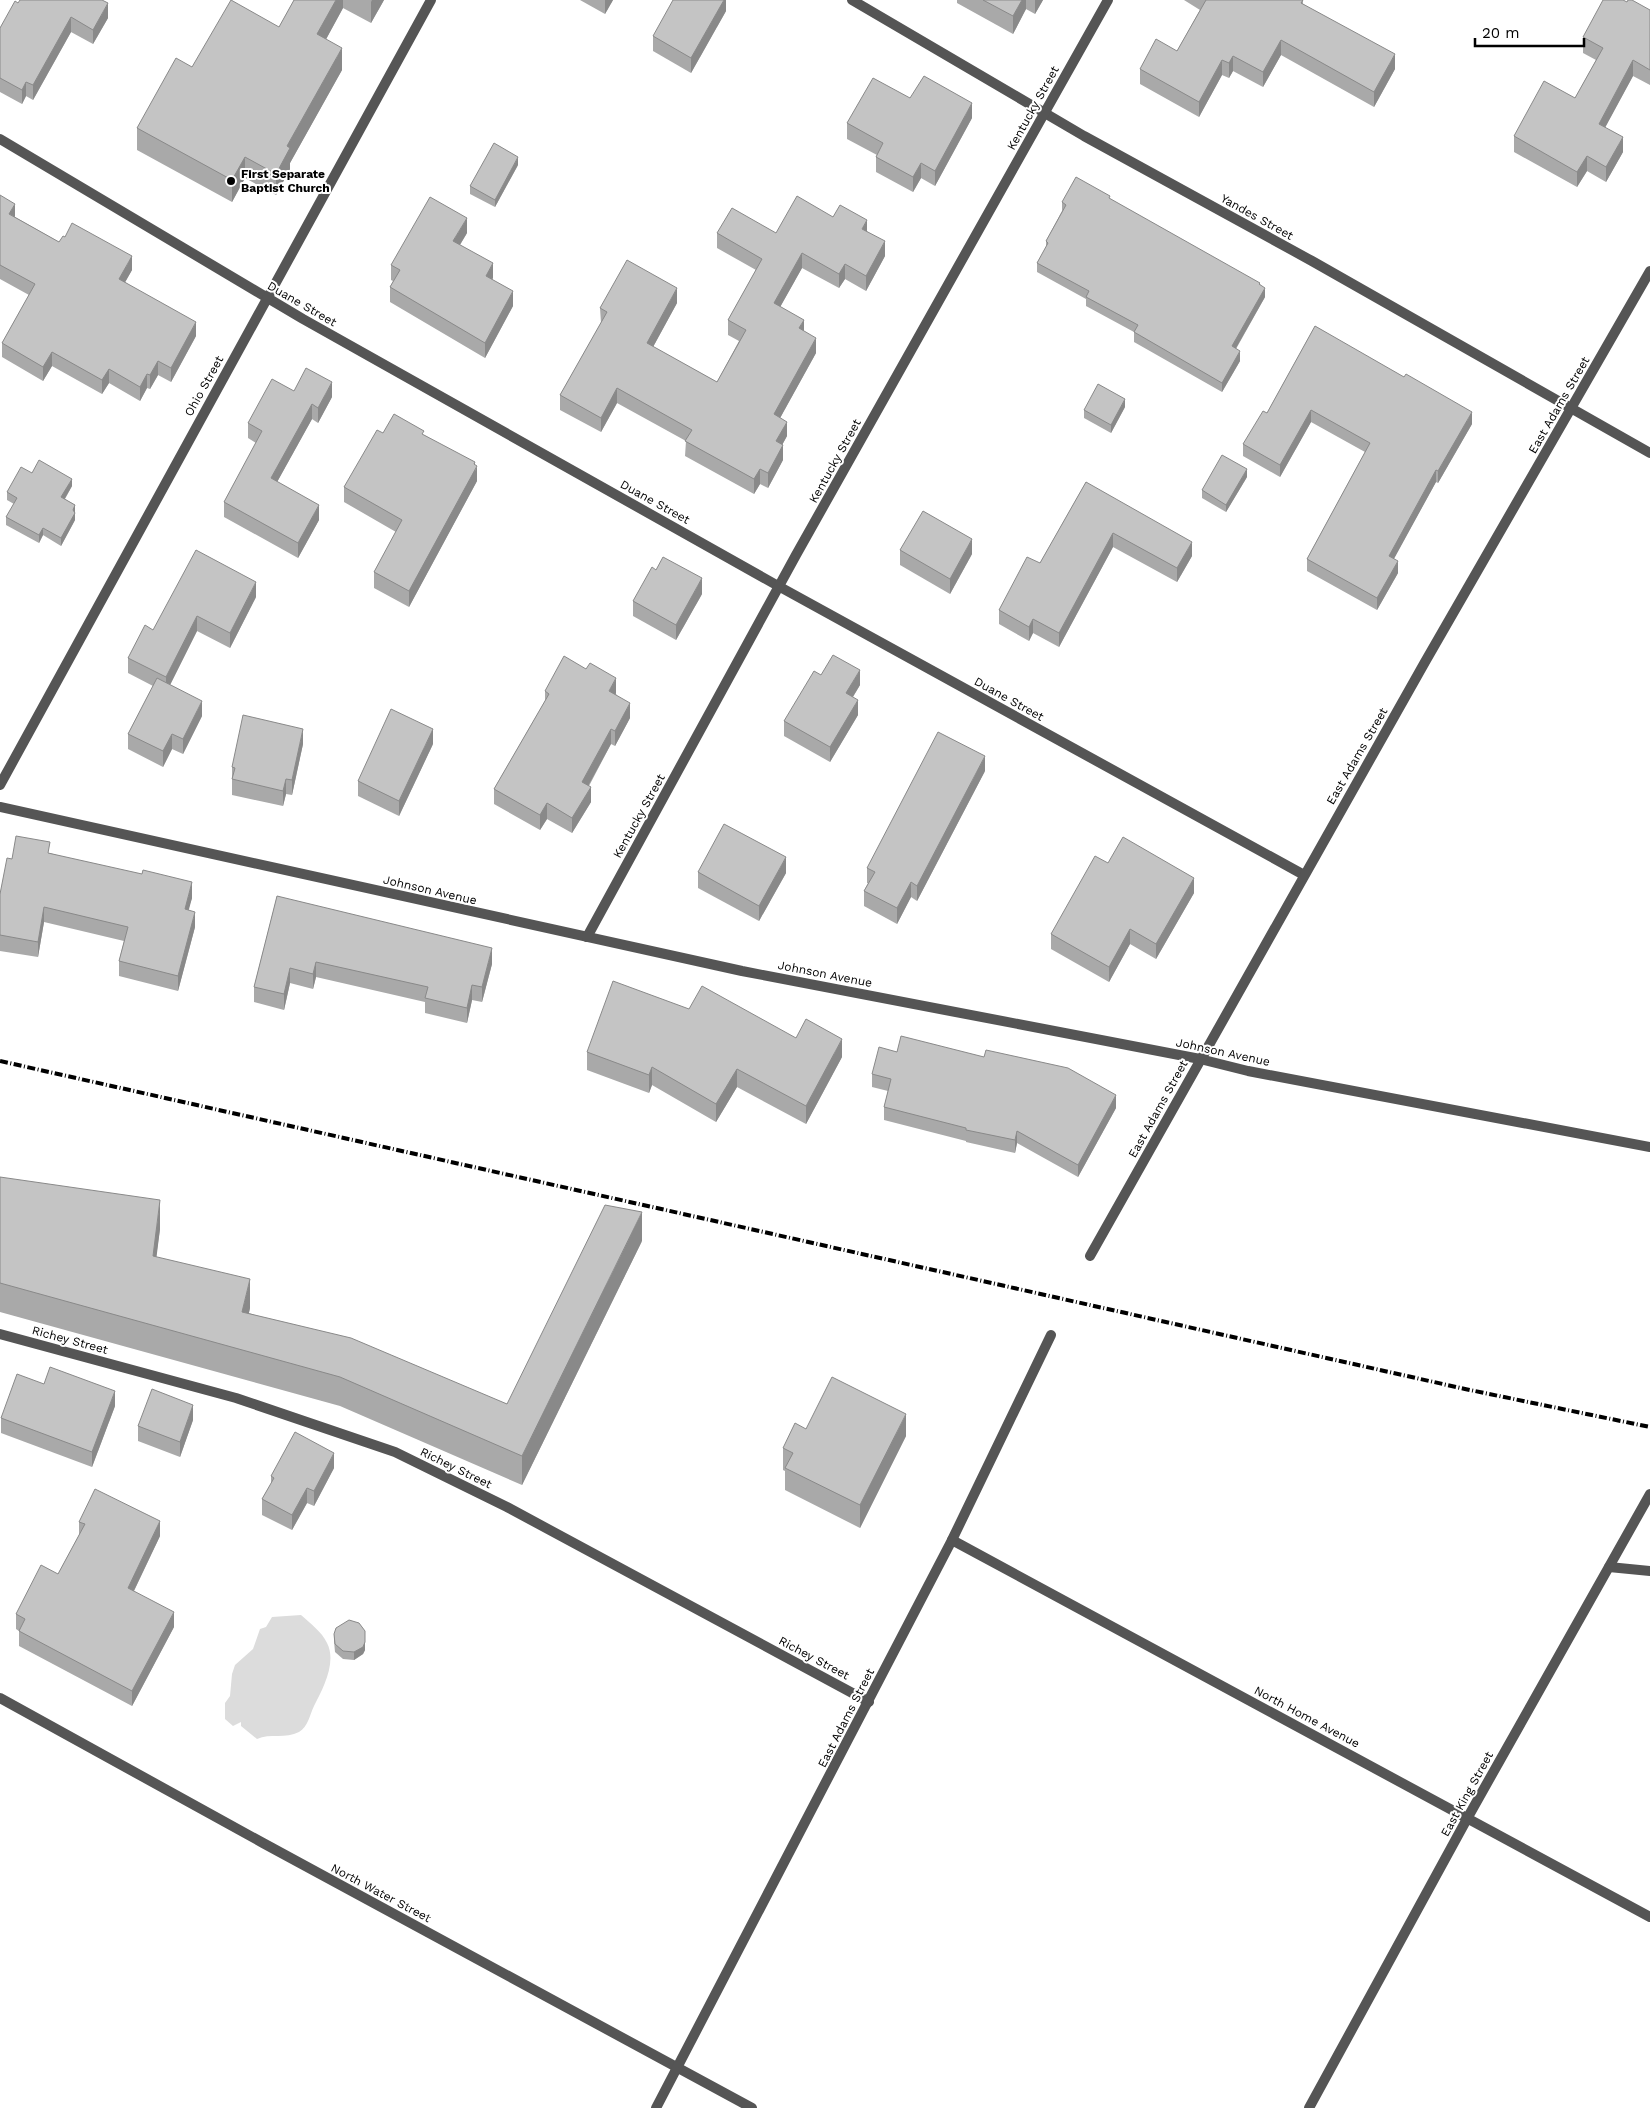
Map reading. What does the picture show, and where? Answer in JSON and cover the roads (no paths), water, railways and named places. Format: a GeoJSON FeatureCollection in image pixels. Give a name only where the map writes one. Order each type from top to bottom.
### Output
{"type":"FeatureCollection","features":[{"type":"Feature","properties":{"kind":"street","name":"Ohio Street"},"geometry":{"type":"LineString","coordinates":[[0,785],[431,0]]}},
{"type":"Feature","properties":{"kind":"street","name":"Yandes Street"},"geometry":{"type":"LineString","coordinates":[[852,0],[1046,114],[1650,453]]}},
{"type":"Feature","properties":{"kind":"street","name":"Kentucky Street"},"geometry":{"type":"LineString","coordinates":[[586,937],[1108,0]]}},
{"type":"Feature","properties":{"kind":"street","name":"Duane Street"},"geometry":{"type":"LineString","coordinates":[[0,139],[266,298],[780,586],[1304,875]]}},
{"type":"Feature","properties":{"kind":"street","name":"East Adams Street"},"geometry":{"type":"LineString","coordinates":[[1090,1256],[1304,875],[1650,271]]}},
{"type":"Feature","properties":{"kind":"street","name":"Johnson Avenue"},"geometry":{"type":"LineString","coordinates":[[0,807],[742,971],[1200,1059],[1248,1071],[1650,1147]]}},
{"type":"Feature","properties":{"kind":"street","name":"Richey Street"},"geometry":{"type":"LineString","coordinates":[[0,1334],[236,1398],[395,1452],[507,1506],[869,1702]]}},
{"type":"Feature","properties":{"kind":"street","name":"East Adams Street"},"geometry":{"type":"LineString","coordinates":[[656,2108],[952,1540],[1051,1335]]}},
{"type":"Feature","properties":{"kind":"street","name":"East King Street"},"geometry":{"type":"LineString","coordinates":[[1309,2108],[1468,1817],[1650,1494]]}},
{"type":"Feature","properties":{"kind":"street","name":"North Home Avenue"},"geometry":{"type":"LineString","coordinates":[[952,1540],[1650,1917]]}},
{"type":"Feature","properties":{"kind":"street"},"geometry":{"type":"LineString","coordinates":[[1609,1567],[1650,1571]]}},
{"type":"Feature","properties":{"kind":"street","name":"North Water Street"},"geometry":{"type":"LineString","coordinates":[[0,1698],[263,1844],[752,2108]]}},
{"type":"Feature","properties":{"kind":"railway"},"geometry":{"type":"LineString","coordinates":[[0,1061],[1465,1389],[1650,1427]]}},
{"type":"Feature","properties":{"kind":"place","name":"First Separate Baptist Church"},"geometry":{"type":"Point","coordinates":[231,181]}}]}
